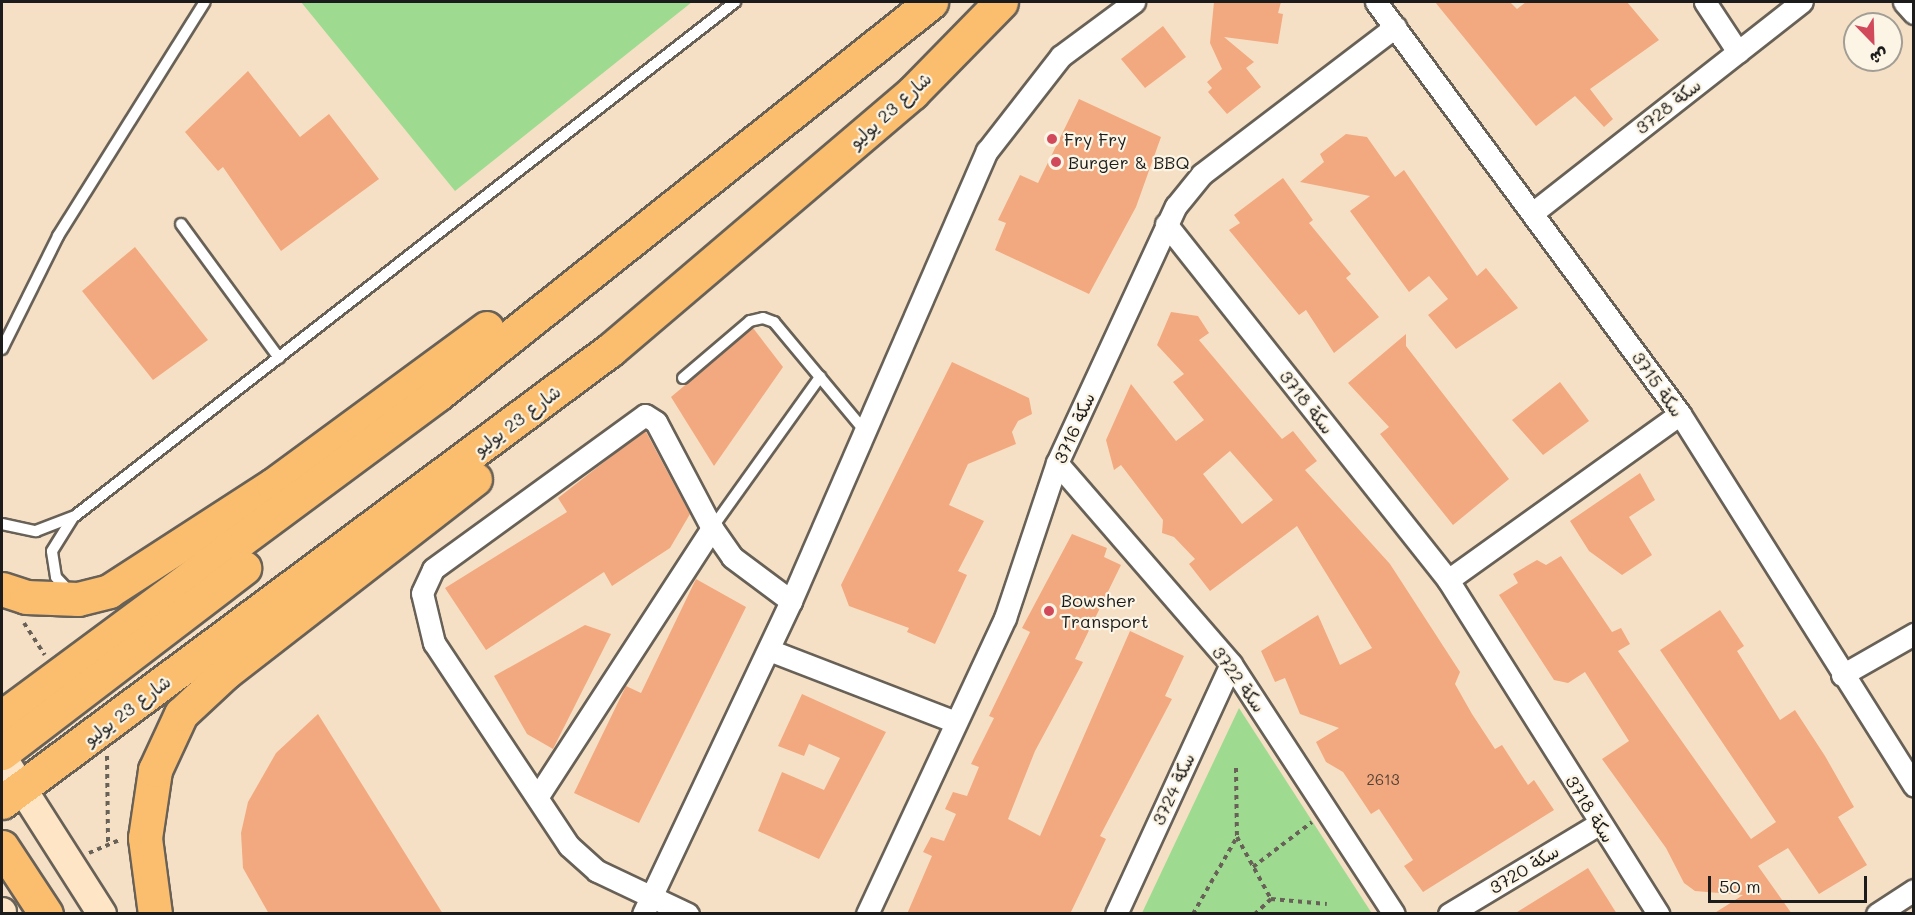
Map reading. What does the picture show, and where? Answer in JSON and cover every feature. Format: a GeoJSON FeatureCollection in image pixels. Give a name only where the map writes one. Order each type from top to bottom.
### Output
{"type":"FeatureCollection","features":[{"type":"Feature","properties":{"kind":"main road"},"geometry":{"type":"LineString","coordinates":[[102,914],[6,772],[444,415],[790,119],[931,2]]}},
{"type":"Feature","properties":{"kind":"main road","name":"شارع 23 يوليو"},"geometry":{"type":"LineString","coordinates":[[6,772],[88,739],[610,350],[912,93],[1002,2]]}},
{"type":"Feature","properties":{"kind":"main road"},"geometry":{"type":"LineString","coordinates":[[2,589],[26,597],[78,599],[109,591],[146,570],[263,492],[576,263],[790,119]]}},
{"type":"Feature","properties":{"kind":"main road"},"geometry":{"type":"LineString","coordinates":[[2,717],[335,472],[790,119]]}},
{"type":"Feature","properties":{"kind":"main road"},"geometry":{"type":"LineString","coordinates":[[154,914],[145,837],[155,770],[181,714],[226,672],[509,452],[610,350]]}},
{"type":"Feature","properties":{"kind":"main road"},"geometry":{"type":"LineString","coordinates":[[2,847],[46,914]]}},
{"type":"Feature","properties":{"kind":"street"},"geometry":{"type":"LineString","coordinates":[[648,905],[769,650],[863,429],[987,151],[1061,56],[1134,2]]}},
{"type":"Feature","properties":{"kind":"street","name":"سكة 3715"},"geometry":{"type":"LineString","coordinates":[[1376,2],[1535,211],[1680,414],[1842,675],[1914,786]]}},
{"type":"Feature","properties":{"kind":"street"},"geometry":{"type":"LineString","coordinates":[[1705,2],[1738,52]]}},
{"type":"Feature","properties":{"kind":"street","name":"سكة 3728"},"geometry":{"type":"LineString","coordinates":[[1535,211],[1802,2]]}},
{"type":"Feature","properties":{"kind":"street"},"geometry":{"type":"LineString","coordinates":[[1904,2],[1914,13]]}},
{"type":"Feature","properties":{"kind":"street","name":"سكة 3716"},"geometry":{"type":"LineString","coordinates":[[867,914],[1005,618],[1057,463],[1166,224],[1202,174],[1395,27]]}},
{"type":"Feature","properties":{"kind":"street","name":"سكة 3718"},"geometry":{"type":"LineString","coordinates":[[1166,224],[1448,580],[1599,824],[1659,914]]}},
{"type":"Feature","properties":{"kind":"street"},"geometry":{"type":"LineString","coordinates":[[1448,580],[1680,414]]}},
{"type":"Feature","properties":{"kind":"street"},"geometry":{"type":"LineString","coordinates":[[688,914],[648,905],[582,860],[434,643],[422,593],[433,568],[645,415],[656,422],[712,528],[732,557],[791,601]]}},
{"type":"Feature","properties":{"kind":"street","name":"سكة 3722"},"geometry":{"type":"LineString","coordinates":[[1057,463],[1231,664],[1394,914]]}},
{"type":"Feature","properties":{"kind":"street"},"geometry":{"type":"LineString","coordinates":[[538,796],[712,528]]}},
{"type":"Feature","properties":{"kind":"street"},"geometry":{"type":"LineString","coordinates":[[1842,675],[1914,634]]}},
{"type":"Feature","properties":{"kind":"street"},"geometry":{"type":"LineString","coordinates":[[769,650],[956,722]]}},
{"type":"Feature","properties":{"kind":"street","name":"سكة 3724"},"geometry":{"type":"LineString","coordinates":[[1116,914],[1231,664]]}},
{"type":"Feature","properties":{"kind":"street","name":"سكة 3720"},"geometry":{"type":"LineString","coordinates":[[1449,914],[1599,824]]}},
{"type":"Feature","properties":{"kind":"street"},"geometry":{"type":"LineString","coordinates":[[1877,914],[1914,890]]}},
{"type":"Feature","properties":{"kind":"lane"},"geometry":{"type":"LineString","coordinates":[[2,349],[58,236],[205,2]]}},
{"type":"Feature","properties":{"kind":"lane"},"geometry":{"type":"LineString","coordinates":[[78,599],[56,577],[51,564],[58,538],[75,516],[735,2]]}},
{"type":"Feature","properties":{"kind":"lane"},"geometry":{"type":"LineString","coordinates":[[181,224],[279,358]]}},
{"type":"Feature","properties":{"kind":"lane"},"geometry":{"type":"LineString","coordinates":[[683,378],[750,321],[763,318],[774,322],[863,429]]}},
{"type":"Feature","properties":{"kind":"lane"},"geometry":{"type":"LineString","coordinates":[[712,528],[820,377]]}},
{"type":"Feature","properties":{"kind":"lane"},"geometry":{"type":"LineString","coordinates":[[2,524],[36,531],[75,516]]}},
{"type":"Feature","properties":{"kind":"path"},"geometry":{"type":"LineString","coordinates":[[1236,768],[1237,837],[1271,899]]}},
{"type":"Feature","properties":{"kind":"path"},"geometry":{"type":"LineString","coordinates":[[1253,867],[1317,818]]}},
{"type":"Feature","properties":{"kind":"path"},"geometry":{"type":"LineString","coordinates":[[1193,914],[1237,837]]}},
{"type":"Feature","properties":{"kind":"path"},"geometry":{"type":"LineString","coordinates":[[1255,914],[1271,899],[1327,904]]}},
{"type":"Feature","properties":{"kind":"green space"},"geometry":{"type":"Polygon","coordinates":[[[301,2],[692,2],[455,191],[301,2]]]}},
{"type":"Feature","properties":{"kind":"green space"},"geometry":{"type":"Polygon","coordinates":[[[1239,708],[1371,912],[1142,913],[1239,708]]]}},
{"type":"Feature","properties":{"kind":"building"},"geometry":{"type":"Polygon","coordinates":[[[1214,2],[1281,2],[1278,13],[1283,14],[1278,44],[1224,37],[1254,62],[1246,68],[1261,87],[1227,114],[1208,92],[1212,88],[1207,82],[1222,69],[1210,43],[1214,2]]]}},
{"type":"Feature","properties":{"kind":"building"},"geometry":{"type":"Polygon","coordinates":[[[1435,2],[1510,2],[1517,9],[1526,2],[1627,2],[1659,40],[1590,89],[1613,119],[1604,127],[1575,96],[1536,126],[1435,2]]]}},
{"type":"Feature","properties":{"kind":"building"},"geometry":{"type":"Polygon","coordinates":[[[1163,26],[1186,57],[1145,88],[1121,59],[1163,26]]]}},
{"type":"Feature","properties":{"kind":"building"},"geometry":{"type":"Polygon","coordinates":[[[248,71],[300,137],[329,114],[379,179],[281,251],[223,167],[218,171],[185,132],[248,71]]]}},
{"type":"Feature","properties":{"kind":"building"},"geometry":{"type":"Polygon","coordinates":[[[1079,99],[1161,137],[1136,207],[1089,294],[995,250],[1006,223],[998,220],[1020,175],[1038,183],[1079,99]]]}},
{"type":"Feature","properties":{"kind":"building"},"geometry":{"type":"Polygon","coordinates":[[[1346,134],[1367,137],[1395,177],[1404,170],[1477,276],[1486,268],[1518,308],[1456,349],[1428,315],[1448,299],[1429,276],[1409,292],[1350,211],[1370,196],[1300,182],[1324,162],[1320,154],[1346,134]]]}},
{"type":"Feature","properties":{"kind":"building"},"geometry":{"type":"Polygon","coordinates":[[[1283,178],[1313,220],[1309,223],[1351,274],[1346,278],[1379,317],[1334,353],[1306,310],[1299,315],[1229,230],[1240,223],[1234,215],[1283,178]]]}},
{"type":"Feature","properties":{"kind":"building"},"geometry":{"type":"Polygon","coordinates":[[[135,247],[208,340],[153,380],[82,291],[135,247]]]}},
{"type":"Feature","properties":{"kind":"building"},"geometry":{"type":"Polygon","coordinates":[[[1171,312],[1198,316],[1209,333],[1199,340],[1282,439],[1293,431],[1317,461],[1305,470],[1390,564],[1460,672],[1455,684],[1495,749],[1502,745],[1528,785],[1534,780],[1554,810],[1423,892],[1404,866],[1413,860],[1379,809],[1371,814],[1343,772],[1326,762],[1316,742],[1339,728],[1300,714],[1285,678],[1275,682],[1261,651],[1318,615],[1340,665],[1372,648],[1297,526],[1210,591],[1189,564],[1195,559],[1174,537],[1162,533],[1163,520],[1121,465],[1114,470],[1106,440],[1131,384],[1176,441],[1204,420],[1173,382],[1184,374],[1157,345],[1171,312]],[[1230,451],[1203,474],[1242,524],[1273,500],[1230,451]]]}},
{"type":"Feature","properties":{"kind":"building"},"geometry":{"type":"Polygon","coordinates":[[[753,328],[783,367],[714,466],[671,397],[753,328]]]}},
{"type":"Feature","properties":{"kind":"building"},"geometry":{"type":"Polygon","coordinates":[[[1406,334],[1406,346],[1509,479],[1453,525],[1380,434],[1389,427],[1348,383],[1406,334]]]}},
{"type":"Feature","properties":{"kind":"building"},"geometry":{"type":"Polygon","coordinates":[[[952,362],[1029,398],[1032,414],[1018,421],[1012,432],[1016,444],[968,464],[949,505],[984,521],[958,571],[967,575],[935,644],[907,632],[909,628],[849,606],[841,585],[952,362]]]}},
{"type":"Feature","properties":{"kind":"building"},"geometry":{"type":"Polygon","coordinates":[[[1560,382],[1589,421],[1543,455],[1512,420],[1560,382]]]}},
{"type":"Feature","properties":{"kind":"building"},"geometry":{"type":"Polygon","coordinates":[[[645,430],[690,514],[670,548],[612,586],[604,572],[486,650],[445,588],[567,512],[558,498],[645,430]]]}},
{"type":"Feature","properties":{"kind":"building"},"geometry":{"type":"Polygon","coordinates":[[[1640,473],[1655,500],[1629,517],[1652,555],[1622,575],[1589,551],[1570,521],[1640,473]]]}},
{"type":"Feature","properties":{"kind":"building"},"geometry":{"type":"Polygon","coordinates":[[[1072,534],[1107,548],[1104,557],[1121,565],[1075,659],[1083,662],[1035,751],[1008,819],[1040,836],[1130,631],[1184,656],[1165,696],[1172,699],[1100,836],[1106,839],[1070,914],[907,914],[932,856],[923,852],[931,837],[944,841],[956,814],[945,809],[953,792],[967,796],[979,767],[971,764],[994,718],[989,716],[1030,632],[1022,628],[1072,534]]]}},
{"type":"Feature","properties":{"kind":"building"},"geometry":{"type":"Polygon","coordinates":[[[1561,556],[1612,632],[1621,628],[1630,644],[1618,651],[1751,839],[1776,822],[1660,650],[1720,610],[1744,646],[1737,651],[1780,720],[1795,710],[1825,756],[1854,807],[1838,817],[1867,865],[1819,894],[1788,848],[1758,866],[1792,914],[1713,914],[1743,895],[1695,891],[1684,883],[1666,848],[1602,759],[1629,741],[1585,672],[1568,683],[1554,680],[1499,595],[1518,583],[1513,574],[1537,560],[1546,565],[1561,556]]]}},
{"type":"Feature","properties":{"kind":"building"},"geometry":{"type":"Polygon","coordinates":[[[696,579],[746,607],[639,823],[574,793],[626,686],[641,693],[696,579]]]}},
{"type":"Feature","properties":{"kind":"building"},"geometry":{"type":"Polygon","coordinates":[[[585,625],[611,634],[553,749],[527,734],[494,676],[585,625]]]}},
{"type":"Feature","properties":{"kind":"building"},"geometry":{"type":"Polygon","coordinates":[[[802,694],[886,732],[819,859],[758,831],[782,772],[824,790],[840,758],[809,744],[804,756],[778,746],[802,694]]]}},
{"type":"Feature","properties":{"kind":"building"},"geometry":{"type":"Polygon","coordinates":[[[318,714],[443,914],[269,914],[243,868],[241,833],[248,802],[276,753],[318,714]]]}},
{"type":"Feature","properties":{"kind":"building"},"geometry":{"type":"Polygon","coordinates":[[[1588,868],[1617,914],[1514,914],[1588,868]]]}},
{"type":"Feature","properties":{"kind":"place","name":"Fry Fry"},"geometry":{"type":"Point","coordinates":[1052,139]}},
{"type":"Feature","properties":{"kind":"place","name":"Burger & BBQ"},"geometry":{"type":"Point","coordinates":[1056,162]}},
{"type":"Feature","properties":{"kind":"place","name":"Bowsher Transport"},"geometry":{"type":"Point","coordinates":[1049,611]}}]}
